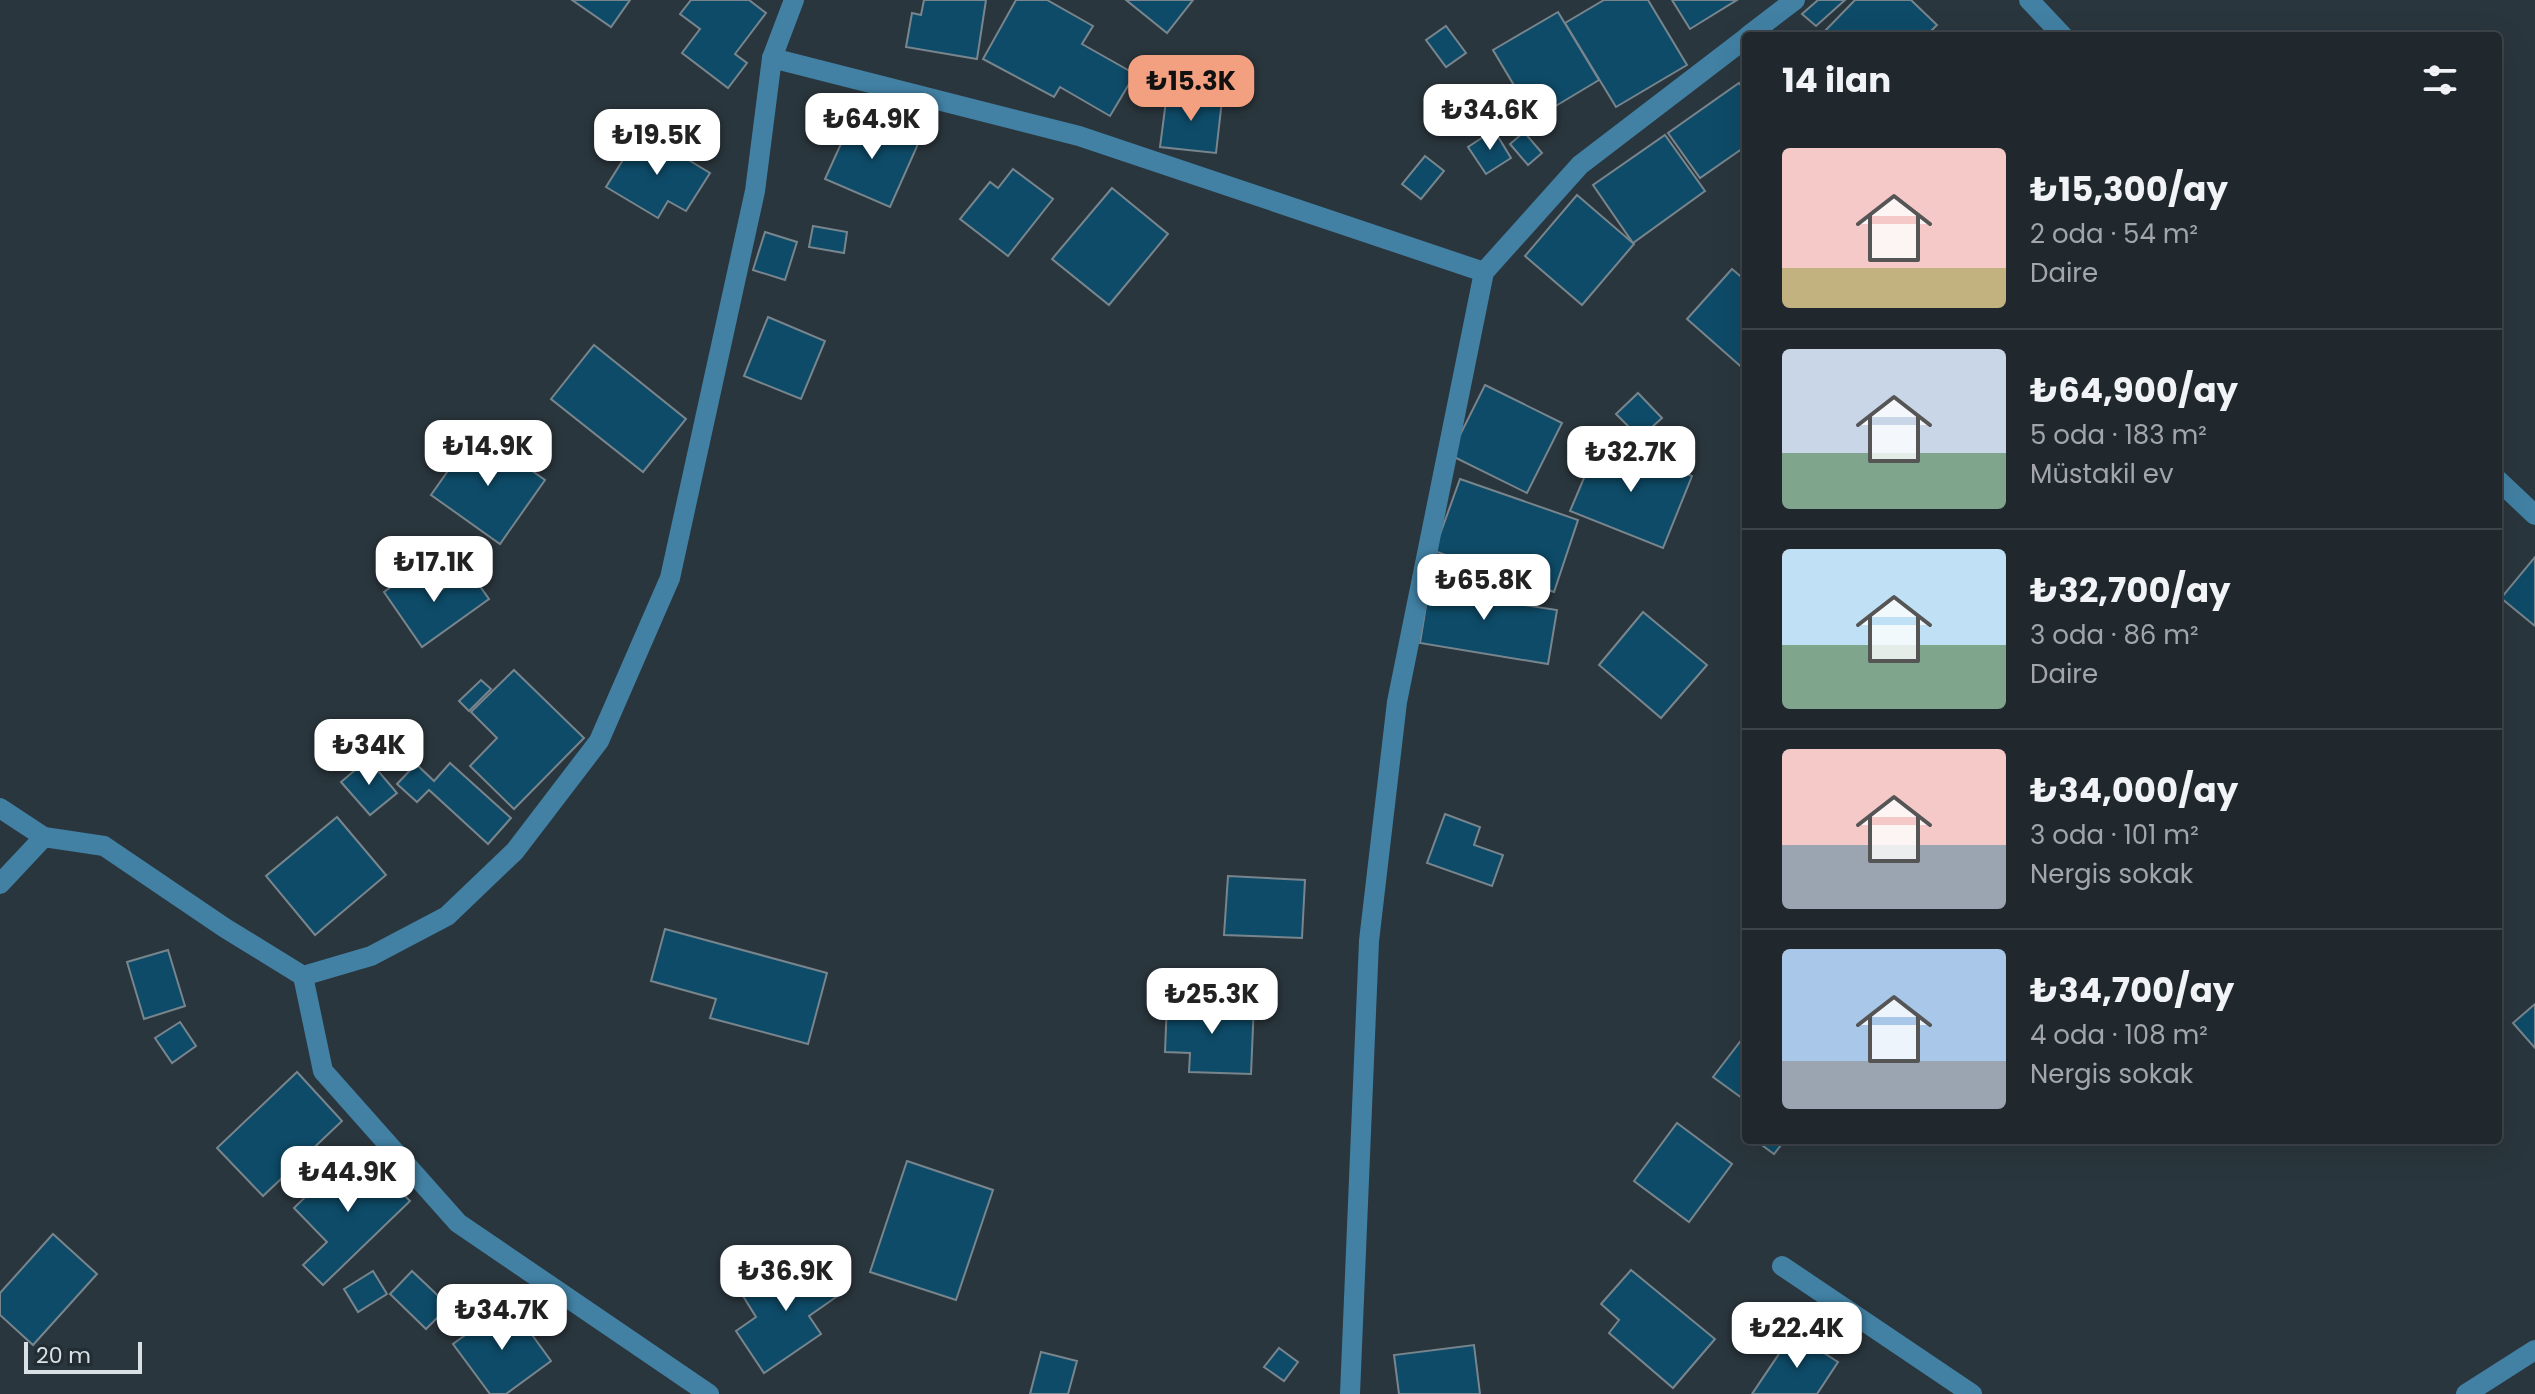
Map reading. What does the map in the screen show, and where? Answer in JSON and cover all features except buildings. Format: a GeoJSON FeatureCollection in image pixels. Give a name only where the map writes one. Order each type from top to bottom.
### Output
{"type":"FeatureCollection","features":[{"type":"Feature","properties":{"kind":"street"},"geometry":{"type":"LineString","coordinates":[[303,976],[371,956],[447,916],[515,851],[599,741],[670,578],[755,191],[772,58],[794,0]]}},
{"type":"Feature","properties":{"kind":"street"},"geometry":{"type":"LineString","coordinates":[[1753,32],[1795,0]]}},
{"type":"Feature","properties":{"kind":"street"},"geometry":{"type":"LineString","coordinates":[[2029,0],[2059,32]]}},
{"type":"Feature","properties":{"kind":"street"},"geometry":{"type":"LineString","coordinates":[[1350,1394],[1369,941],[1393,732],[1484,272],[1580,165],[1742,41]]}},
{"type":"Feature","properties":{"kind":"street"},"geometry":{"type":"LineString","coordinates":[[772,58],[1079,136],[1484,272]]}},
{"type":"Feature","properties":{"kind":"street"},"geometry":{"type":"LineString","coordinates":[[2502,484],[2535,515]]}},
{"type":"Feature","properties":{"kind":"street"},"geometry":{"type":"LineString","coordinates":[[0,808],[44,837],[104,846],[225,928],[303,976],[323,1071],[458,1223],[709,1394]]}},
{"type":"Feature","properties":{"kind":"street"},"geometry":{"type":"LineString","coordinates":[[0,884],[44,837]]}},
{"type":"Feature","properties":{"kind":"street"},"geometry":{"type":"LineString","coordinates":[[1782,1266],[1972,1394]]}},
{"type":"Feature","properties":{"kind":"street"},"geometry":{"type":"LineString","coordinates":[[2466,1394],[2535,1350]]}}]}
